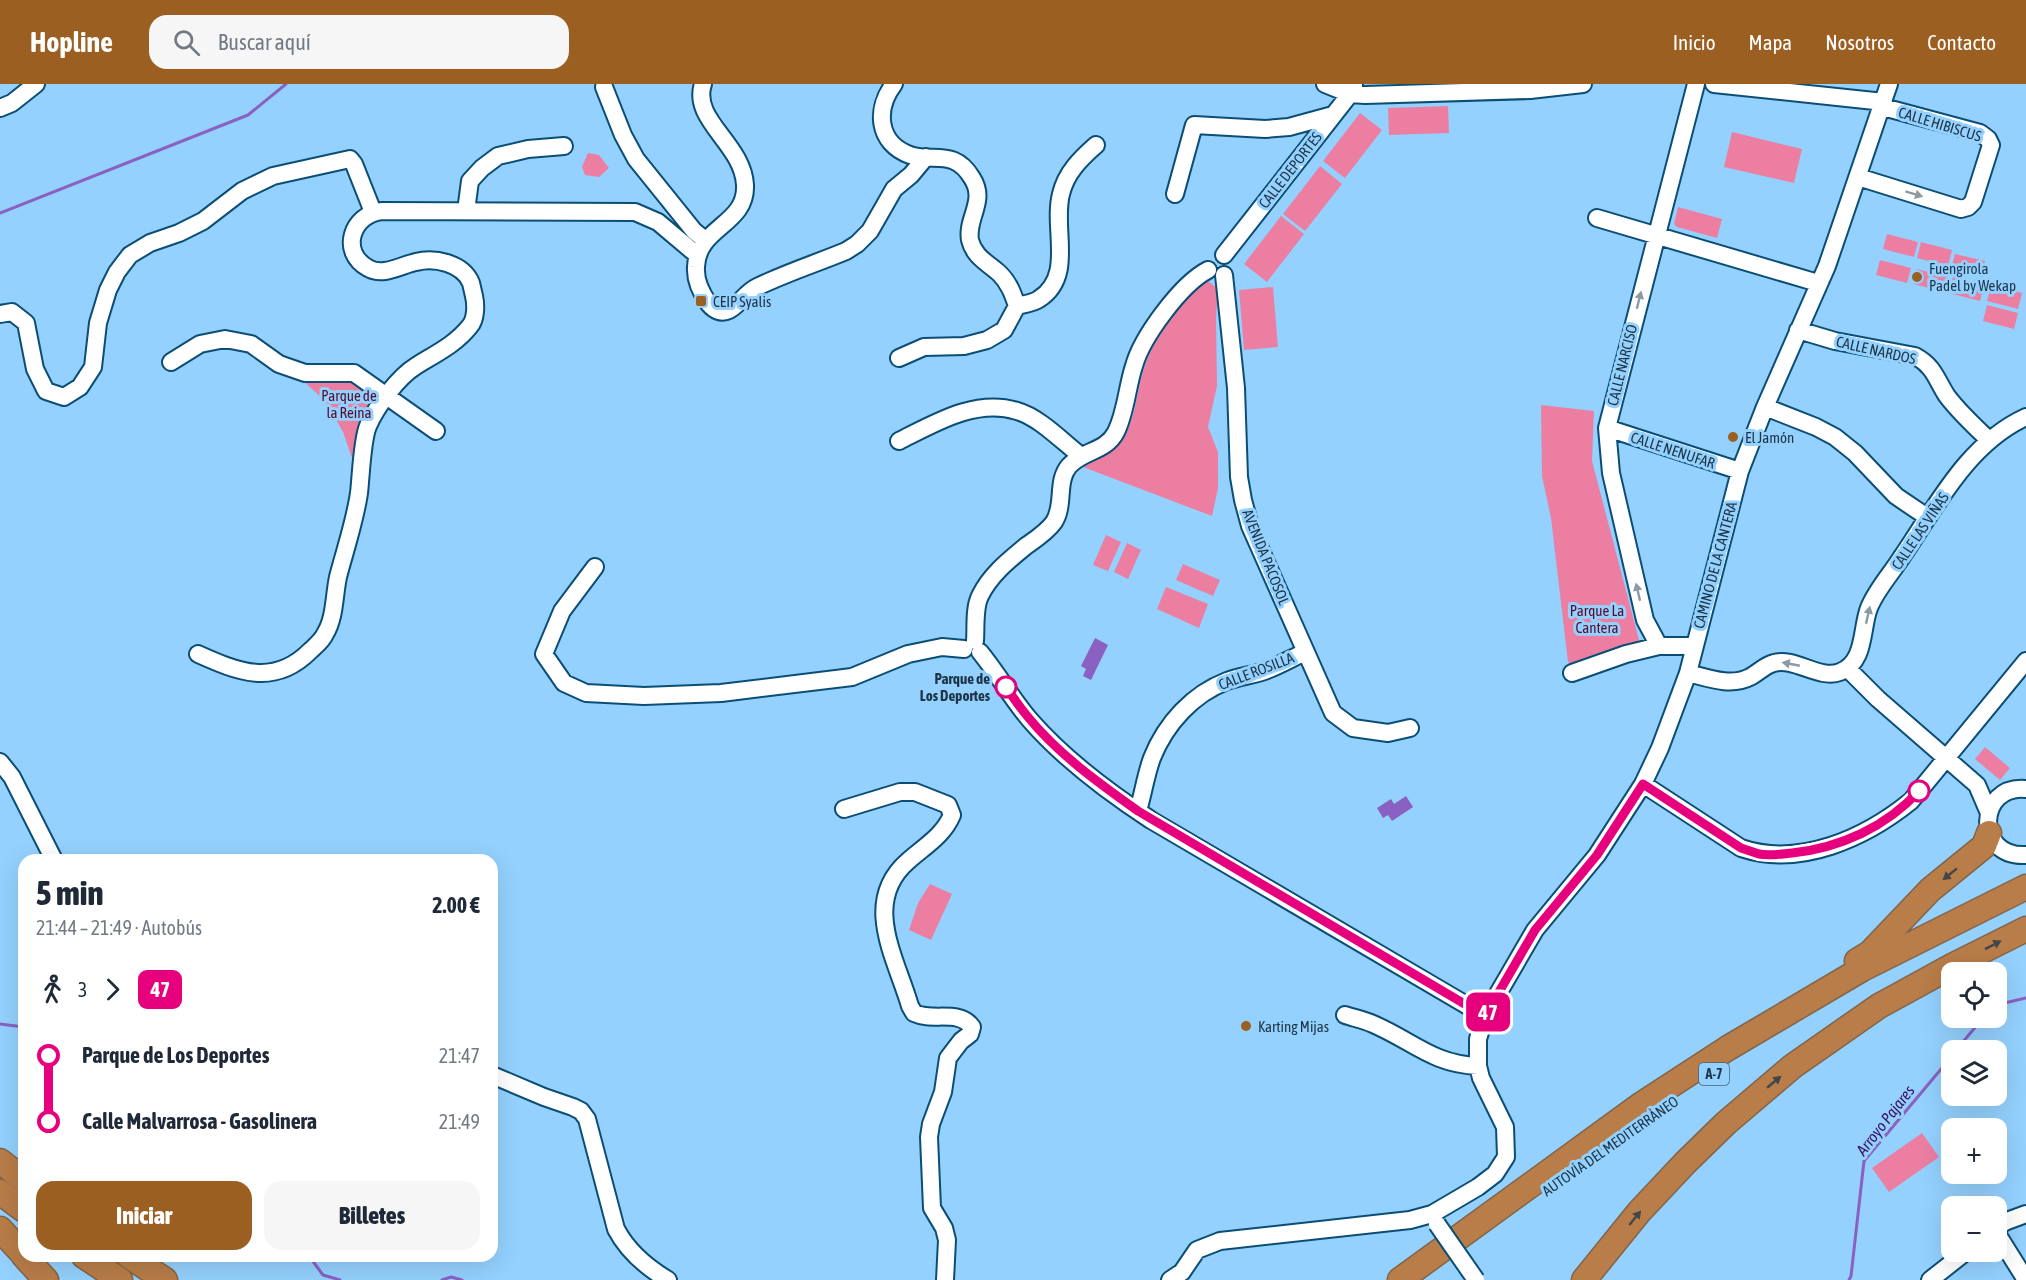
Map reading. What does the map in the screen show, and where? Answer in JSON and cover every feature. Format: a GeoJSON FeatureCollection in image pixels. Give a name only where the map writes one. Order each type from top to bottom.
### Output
{"type":"FeatureCollection","features":[{"type":"Feature","properties":{"kind":"highway"},"geometry":{"type":"LineString","coordinates":[[1813,997],[1831,979],[1870,953],[1930,890],[1984,846],[1989,823]]}},
{"type":"Feature","properties":{"kind":"highway"},"geometry":{"type":"LineString","coordinates":[[1400,1280],[1426,1269],[1642,1104],[1728,1048],[1862,969],[2026,887]]}},
{"type":"Feature","properties":{"kind":"highway","name":"AUTOVÍA DEL MEDITERRÁNEO"},"geometry":{"type":"LineString","coordinates":[[1426,1269],[1746,1054],[1878,978],[2026,903]]}},
{"type":"Feature","properties":{"kind":"highway"},"geometry":{"type":"LineString","coordinates":[[1591,1274],[1639,1212],[1684,1162],[1793,1066],[1879,1006],[2026,929]]}},
{"type":"Feature","properties":{"kind":"highway"},"geometry":{"type":"LineString","coordinates":[[0,1161],[18,1175]]}},
{"type":"Feature","properties":{"kind":"highway"},"geometry":{"type":"LineString","coordinates":[[0,1192],[18,1206]]}},
{"type":"Feature","properties":{"kind":"highway"},"geometry":{"type":"LineString","coordinates":[[0,1228],[18,1248]]}},
{"type":"Feature","properties":{"kind":"highway"},"geometry":{"type":"LineString","coordinates":[[30,1262],[46,1280]]}},
{"type":"Feature","properties":{"kind":"highway"},"geometry":{"type":"LineString","coordinates":[[93,1262],[120,1280]]}},
{"type":"Feature","properties":{"kind":"highway"},"geometry":{"type":"LineString","coordinates":[[138,1262],[165,1280]]}},
{"type":"Feature","properties":{"kind":"highway"},"geometry":{"type":"LineString","coordinates":[[1387,1280],[1401,1271],[1426,1269]]}},
{"type":"Feature","properties":{"kind":"street"},"geometry":{"type":"LineString","coordinates":[[0,108],[12,103],[36,84]]}},
{"type":"Feature","properties":{"kind":"street"},"geometry":{"type":"LineString","coordinates":[[703,84],[701,100],[703,109],[737,156],[743,170],[745,188],[737,211],[729,221],[705,240],[696,255],[696,278],[705,298],[714,310],[722,312],[730,309],[756,288],[846,251],[857,244],[870,231],[894,189],[911,175],[926,157]]}},
{"type":"Feature","properties":{"kind":"street"},"geometry":{"type":"LineString","coordinates":[[893,84],[882,107],[881,122],[886,136],[895,147],[911,155],[949,159],[963,167],[973,179],[978,194],[976,211],[970,226],[970,241],[976,254],[1001,275],[1011,288],[1017,306]]}},
{"type":"Feature","properties":{"kind":"street"},"geometry":{"type":"LineString","coordinates":[[1325,84],[1352,89],[1365,95],[1530,90],[1583,84]]}},
{"type":"Feature","properties":{"kind":"street","name":"CALLE NARCISO"},"geometry":{"type":"LineString","coordinates":[[1659,646],[1645,620],[1611,473],[1607,428],[1696,84]]}},
{"type":"Feature","properties":{"kind":"street"},"geometry":{"type":"LineString","coordinates":[[1714,84],[1884,105]]}},
{"type":"Feature","properties":{"kind":"street","name":"CAMINO DE LA CANTERA"},"geometry":{"type":"LineString","coordinates":[[1478,1066],[1478,1039],[1485,1016],[1535,930],[1597,855],[1643,784],[1660,748],[1688,673],[1740,471],[1765,407],[1827,266],[1884,105],[1889,84]]}},
{"type":"Feature","properties":{"kind":"street"},"geometry":{"type":"LineString","coordinates":[[604,87],[623,135],[636,159],[694,231],[705,240]]}},
{"type":"Feature","properties":{"kind":"street","name":"CALLE DEPORTES"},"geometry":{"type":"LineString","coordinates":[[1216,272],[1209,259],[1218,254],[1224,255],[1352,89]]}},
{"type":"Feature","properties":{"kind":"street","name":"CALLE HIBISCUS"},"geometry":{"type":"LineString","coordinates":[[1858,177],[1961,208],[1968,207],[1973,202],[1991,145],[1988,139],[1980,133],[1884,105]]}},
{"type":"Feature","properties":{"kind":"street"},"geometry":{"type":"LineString","coordinates":[[1175,194],[1194,125],[1265,129],[1289,127],[1333,115]]}},
{"type":"Feature","properties":{"kind":"street"},"geometry":{"type":"LineString","coordinates":[[899,358],[924,346],[964,346],[987,340],[1004,330],[1017,306],[1038,300],[1054,286],[1061,264],[1058,219],[1061,193],[1070,171],[1096,145]]}},
{"type":"Feature","properties":{"kind":"street"},"geometry":{"type":"LineString","coordinates":[[466,211],[470,181],[498,156],[528,149],[564,146]]}},
{"type":"Feature","properties":{"kind":"street"},"geometry":{"type":"LineString","coordinates":[[0,314],[12,312],[26,323],[35,369],[46,391],[64,397],[80,387],[93,367],[98,323],[108,290],[117,272],[130,255],[150,243],[179,233],[203,220],[242,191],[273,176],[345,160],[368,215]]}},
{"type":"Feature","properties":{"kind":"street"},"geometry":{"type":"LineString","coordinates":[[198,654],[251,674],[276,672],[300,661],[325,636],[331,619],[358,496],[367,427],[387,396],[413,368],[461,337],[473,323],[476,304],[470,281],[461,269],[442,261],[418,261],[379,272],[368,268],[356,257],[351,245],[354,227],[368,215],[466,211],[635,212],[658,222],[696,255]]}},
{"type":"Feature","properties":{"kind":"street"},"geometry":{"type":"LineString","coordinates":[[1597,218],[1818,283]]}},
{"type":"Feature","properties":{"kind":"street"},"geometry":{"type":"LineString","coordinates":[[1216,272],[1195,279],[1168,308],[1148,335],[1134,364],[1118,430],[1112,441],[1082,456],[1069,466],[1064,474],[1062,498],[1055,520],[1049,529],[992,576],[979,597],[973,647],[1046,737],[1104,786],[1138,811],[1485,1016]]}},
{"type":"Feature","properties":{"kind":"street","name":"AVENIDA PACOSOL"},"geometry":{"type":"LineString","coordinates":[[1216,272],[1236,388],[1239,477],[1250,526],[1333,713],[1353,728],[1388,733],[1410,728]]}},
{"type":"Feature","properties":{"kind":"street","name":"CALLE NARDOS"},"geometry":{"type":"LineString","coordinates":[[1798,330],[1835,341],[1915,356],[1927,362],[1952,402],[1989,440]]}},
{"type":"Feature","properties":{"kind":"street"},"geometry":{"type":"LineString","coordinates":[[171,362],[200,344],[225,339],[251,344],[279,364],[304,373],[354,373],[436,431]]}},
{"type":"Feature","properties":{"kind":"street"},"geometry":{"type":"LineString","coordinates":[[899,441],[965,411],[994,407],[1018,411],[1050,430],[1082,456]]}},
{"type":"Feature","properties":{"kind":"street"},"geometry":{"type":"LineString","coordinates":[[1765,407],[1816,427],[1834,437],[1855,453],[1896,496],[1927,517]]}},
{"type":"Feature","properties":{"kind":"street","name":"CALLE LAS VIÑAS"},"geometry":{"type":"LineString","coordinates":[[1847,668],[1856,657],[1862,642],[1868,610],[1927,517],[1964,467],[1989,440],[2026,417]]}},
{"type":"Feature","properties":{"kind":"street","name":"CALLE NENUFAR"},"geometry":{"type":"LineString","coordinates":[[1607,428],[1740,471]]}},
{"type":"Feature","properties":{"kind":"street"},"geometry":{"type":"LineString","coordinates":[[595,567],[562,611],[544,654],[564,683],[586,693],[644,696],[721,693],[788,686],[852,677],[909,654],[942,647],[973,647]]}},
{"type":"Feature","properties":{"kind":"street"},"geometry":{"type":"LineString","coordinates":[[1572,673],[1626,654],[1659,646],[1694,646]]}},
{"type":"Feature","properties":{"kind":"street","name":"CALLE ROSILLA"},"geometry":{"type":"LineString","coordinates":[[1138,811],[1151,759],[1173,721],[1185,708],[1199,695],[1216,686],[1266,671],[1305,652]]}},
{"type":"Feature","properties":{"kind":"street"},"geometry":{"type":"LineString","coordinates":[[1643,784],[1741,848],[1760,854],[1774,855],[1826,847],[1861,834],[1888,819],[1911,801],[2026,661]]}},
{"type":"Feature","properties":{"kind":"street"},"geometry":{"type":"LineString","coordinates":[[1688,673],[1732,682],[1747,679],[1774,663],[1784,662],[1839,673],[1847,668],[1878,699],[1977,786],[1992,790],[2018,790]]}},
{"type":"Feature","properties":{"kind":"street"},"geometry":{"type":"LineString","coordinates":[[0,762],[12,777],[51,854]]}},
{"type":"Feature","properties":{"kind":"street"},"geometry":{"type":"LineString","coordinates":[[1977,786],[1995,844],[2014,855],[2026,855]]}},
{"type":"Feature","properties":{"kind":"street"},"geometry":{"type":"LineString","coordinates":[[1989,823],[1996,800],[2018,790]]}},
{"type":"Feature","properties":{"kind":"street"},"geometry":{"type":"LineString","coordinates":[[844,809],[900,792],[915,792],[948,806],[952,815],[948,825],[937,838],[901,867],[887,891],[883,912],[885,931],[914,1013],[929,1017],[960,1017],[967,1020],[972,1027],[970,1034],[961,1041],[948,1058],[943,1092],[931,1124],[929,1137],[933,1208],[944,1228],[947,1240],[945,1280]]}},
{"type":"Feature","properties":{"kind":"street"},"geometry":{"type":"LineString","coordinates":[[1170,1280],[1182,1272],[1197,1250],[1220,1241],[1434,1219],[1495,1174],[1506,1157],[1505,1127],[1481,1078],[1478,1066],[1457,1065],[1440,1060],[1372,1024],[1345,1015]]}},
{"type":"Feature","properties":{"kind":"street"},"geometry":{"type":"LineString","coordinates":[[498,1078],[581,1112],[586,1119],[616,1229],[624,1245],[641,1262],[668,1280]]}},
{"type":"Feature","properties":{"kind":"street"},"geometry":{"type":"LineString","coordinates":[[2007,1222],[2026,1214]]}},
{"type":"Feature","properties":{"kind":"street"},"geometry":{"type":"LineString","coordinates":[[1434,1219],[1476,1280]]}},
{"type":"Feature","properties":{"kind":"street"},"geometry":{"type":"LineString","coordinates":[[2007,1250],[2026,1280]]}},
{"type":"Feature","properties":{"kind":"street"},"geometry":{"type":"LineString","coordinates":[[1930,1280],[1952,1262]]}},
{"type":"Feature","properties":{"kind":"green space"},"geometry":{"type":"Polygon","coordinates":[[[1448,106],[1449,133],[1389,135],[1388,108],[1448,106]]]}},
{"type":"Feature","properties":{"kind":"green space"},"geometry":{"type":"Polygon","coordinates":[[[1360,113],[1382,130],[1345,178],[1323,161],[1360,113]]]}},
{"type":"Feature","properties":{"kind":"green space"},"geometry":{"type":"Polygon","coordinates":[[[1732,132],[1802,149],[1794,183],[1724,167],[1732,132]]]}},
{"type":"Feature","properties":{"kind":"green space"},"geometry":{"type":"Polygon","coordinates":[[[588,153],[599,155],[609,168],[599,177],[585,175],[582,167],[588,153]]]}},
{"type":"Feature","properties":{"kind":"green space"},"geometry":{"type":"Polygon","coordinates":[[[1320,166],[1342,184],[1305,231],[1283,214],[1320,166]]]}},
{"type":"Feature","properties":{"kind":"green space"},"geometry":{"type":"Polygon","coordinates":[[[1678,207],[1722,219],[1717,238],[1677,227],[1674,224],[1678,207]]]}},
{"type":"Feature","properties":{"kind":"green space"},"geometry":{"type":"Polygon","coordinates":[[[1281,216],[1304,234],[1267,282],[1244,264],[1281,216]]]}},
{"type":"Feature","properties":{"kind":"green space"},"geometry":{"type":"Polygon","coordinates":[[[1887,234],[1918,242],[1914,257],[1883,249],[1887,234]]]}},
{"type":"Feature","properties":{"kind":"green space"},"geometry":{"type":"Polygon","coordinates":[[[1921,242],[1952,250],[1948,266],[1917,258],[1921,242]]]}},
{"type":"Feature","properties":{"kind":"green space"},"geometry":{"type":"Polygon","coordinates":[[[1955,254],[1985,261],[1982,277],[1951,269],[1955,254]]]}},
{"type":"Feature","properties":{"kind":"green space"},"geometry":{"type":"Polygon","coordinates":[[[1880,260],[1911,268],[1907,283],[1876,275],[1880,260]]]}},
{"type":"Feature","properties":{"kind":"green space"},"geometry":{"type":"Polygon","coordinates":[[[1917,269],[1948,277],[1944,292],[1914,284],[1917,269]]]}},
{"type":"Feature","properties":{"kind":"green space"},"geometry":{"type":"Polygon","coordinates":[[[1953,277],[1984,285],[1980,301],[1949,293],[1953,277]]]}},
{"type":"Feature","properties":{"kind":"green space"},"geometry":{"type":"Polygon","coordinates":[[[1208,281],[1218,289],[1217,386],[1208,427],[1218,452],[1218,488],[1212,516],[1083,467],[1096,460],[1120,440],[1128,428],[1145,365],[1158,337],[1175,311],[1196,289],[1208,281]]]}},
{"type":"Feature","properties":{"kind":"green space"},"geometry":{"type":"Polygon","coordinates":[[[1991,286],[2022,293],[2018,309],[1987,301],[1991,286]]]}},
{"type":"Feature","properties":{"kind":"green space"},"geometry":{"type":"Polygon","coordinates":[[[1273,287],[1278,347],[1244,350],[1239,290],[1273,287]]]}},
{"type":"Feature","properties":{"kind":"green space"},"geometry":{"type":"Polygon","coordinates":[[[1987,305],[2018,313],[2014,329],[1983,321],[1987,305]]]}},
{"type":"Feature","properties":{"kind":"green space","name":"Parque de la Reina"},"geometry":{"type":"Polygon","coordinates":[[[299,377],[349,380],[373,396],[360,427],[352,458],[343,432],[326,402],[299,377]]]}},
{"type":"Feature","properties":{"kind":"green space","name":"Parque La Cantera"},"geometry":{"type":"Polygon","coordinates":[[[1541,405],[1594,411],[1592,461],[1640,644],[1576,666],[1568,662],[1551,518],[1542,476],[1541,405]]]}},
{"type":"Feature","properties":{"kind":"green space"},"geometry":{"type":"Polygon","coordinates":[[[1106,535],[1121,542],[1108,571],[1093,565],[1106,535]]]}},
{"type":"Feature","properties":{"kind":"green space"},"geometry":{"type":"Polygon","coordinates":[[[1127,543],[1141,550],[1128,579],[1114,572],[1127,543]]]}},
{"type":"Feature","properties":{"kind":"green space"},"geometry":{"type":"Polygon","coordinates":[[[1183,564],[1220,580],[1213,596],[1176,580],[1183,564]]]}},
{"type":"Feature","properties":{"kind":"green space"},"geometry":{"type":"Polygon","coordinates":[[[1166,587],[1208,604],[1199,628],[1157,609],[1166,587]]]}},
{"type":"Feature","properties":{"kind":"green space"},"geometry":{"type":"Polygon","coordinates":[[[1985,747],[2010,768],[2000,780],[1975,759],[1985,747]]]}},
{"type":"Feature","properties":{"kind":"green space"},"geometry":{"type":"Polygon","coordinates":[[[930,884],[952,894],[931,940],[909,930],[918,903],[930,884]]]}},
{"type":"Feature","properties":{"kind":"green space"},"geometry":{"type":"Polygon","coordinates":[[[1922,1133],[1939,1157],[1889,1192],[1872,1168],[1922,1133]]]}},
{"type":"Feature","properties":{"kind":"shaded area"},"geometry":{"type":"Polygon","coordinates":[[[1095,638],[1108,645],[1091,680],[1083,676],[1086,669],[1081,666],[1095,638]]]}},
{"type":"Feature","properties":{"kind":"shaded area"},"geometry":{"type":"Polygon","coordinates":[[[1406,796],[1413,807],[1392,821],[1388,815],[1383,818],[1377,808],[1391,799],[1394,804],[1406,796]]]}},
{"type":"Feature","properties":{"kind":"waterway"},"geometry":{"type":"LineString","coordinates":[[0,213],[248,115],[286,84]]}},
{"type":"Feature","properties":{"kind":"waterway","name":"Arroyo Pajares"},"geometry":{"type":"LineString","coordinates":[[2007,1002],[2026,998]]}},
{"type":"Feature","properties":{"kind":"waterway"},"geometry":{"type":"LineString","coordinates":[[0,1024],[18,1026]]}},
{"type":"Feature","properties":{"kind":"waterway","name":"Arroyo Pajares"},"geometry":{"type":"LineString","coordinates":[[1964,1040],[1975,1028]]}},
{"type":"Feature","properties":{"kind":"waterway","name":"Arroyo Pajares"},"geometry":{"type":"LineString","coordinates":[[1849,1280],[1864,1161],[1941,1069]]}},
{"type":"Feature","properties":{"kind":"waterway"},"geometry":{"type":"LineString","coordinates":[[313,1262],[323,1275],[340,1280]]}},
{"type":"Feature","properties":{"kind":"waterway"},"geometry":{"type":"LineString","coordinates":[[442,1280],[451,1277],[462,1280]]}},
{"type":"Feature","properties":{"kind":"bus line","name":"47"},"geometry":{"type":"LineString","coordinates":[[1006,687],[1046,737],[1104,786],[1151,820],[1485,1016],[1535,930],[1597,855],[1643,784],[1741,848],[1760,854],[1774,855],[1826,847],[1861,834],[1888,819],[1911,801],[1919,791]]}},
{"type":"Feature","properties":{"kind":"place","name":"Fuengirola Padel by Wekap"},"geometry":{"type":"Point","coordinates":[1917,277]}},
{"type":"Feature","properties":{"kind":"place","name":"CEIP Syalis"},"geometry":{"type":"Point","coordinates":[701,301]}},
{"type":"Feature","properties":{"kind":"place","name":"El Jamón"},"geometry":{"type":"Point","coordinates":[1733,437]}},
{"type":"Feature","properties":{"kind":"place","name":"Parque de Los Deportes"},"geometry":{"type":"Point","coordinates":[1006,687]}},
{"type":"Feature","properties":{"kind":"place","name":"Karting Mijas"},"geometry":{"type":"Point","coordinates":[1246,1026]}}]}
